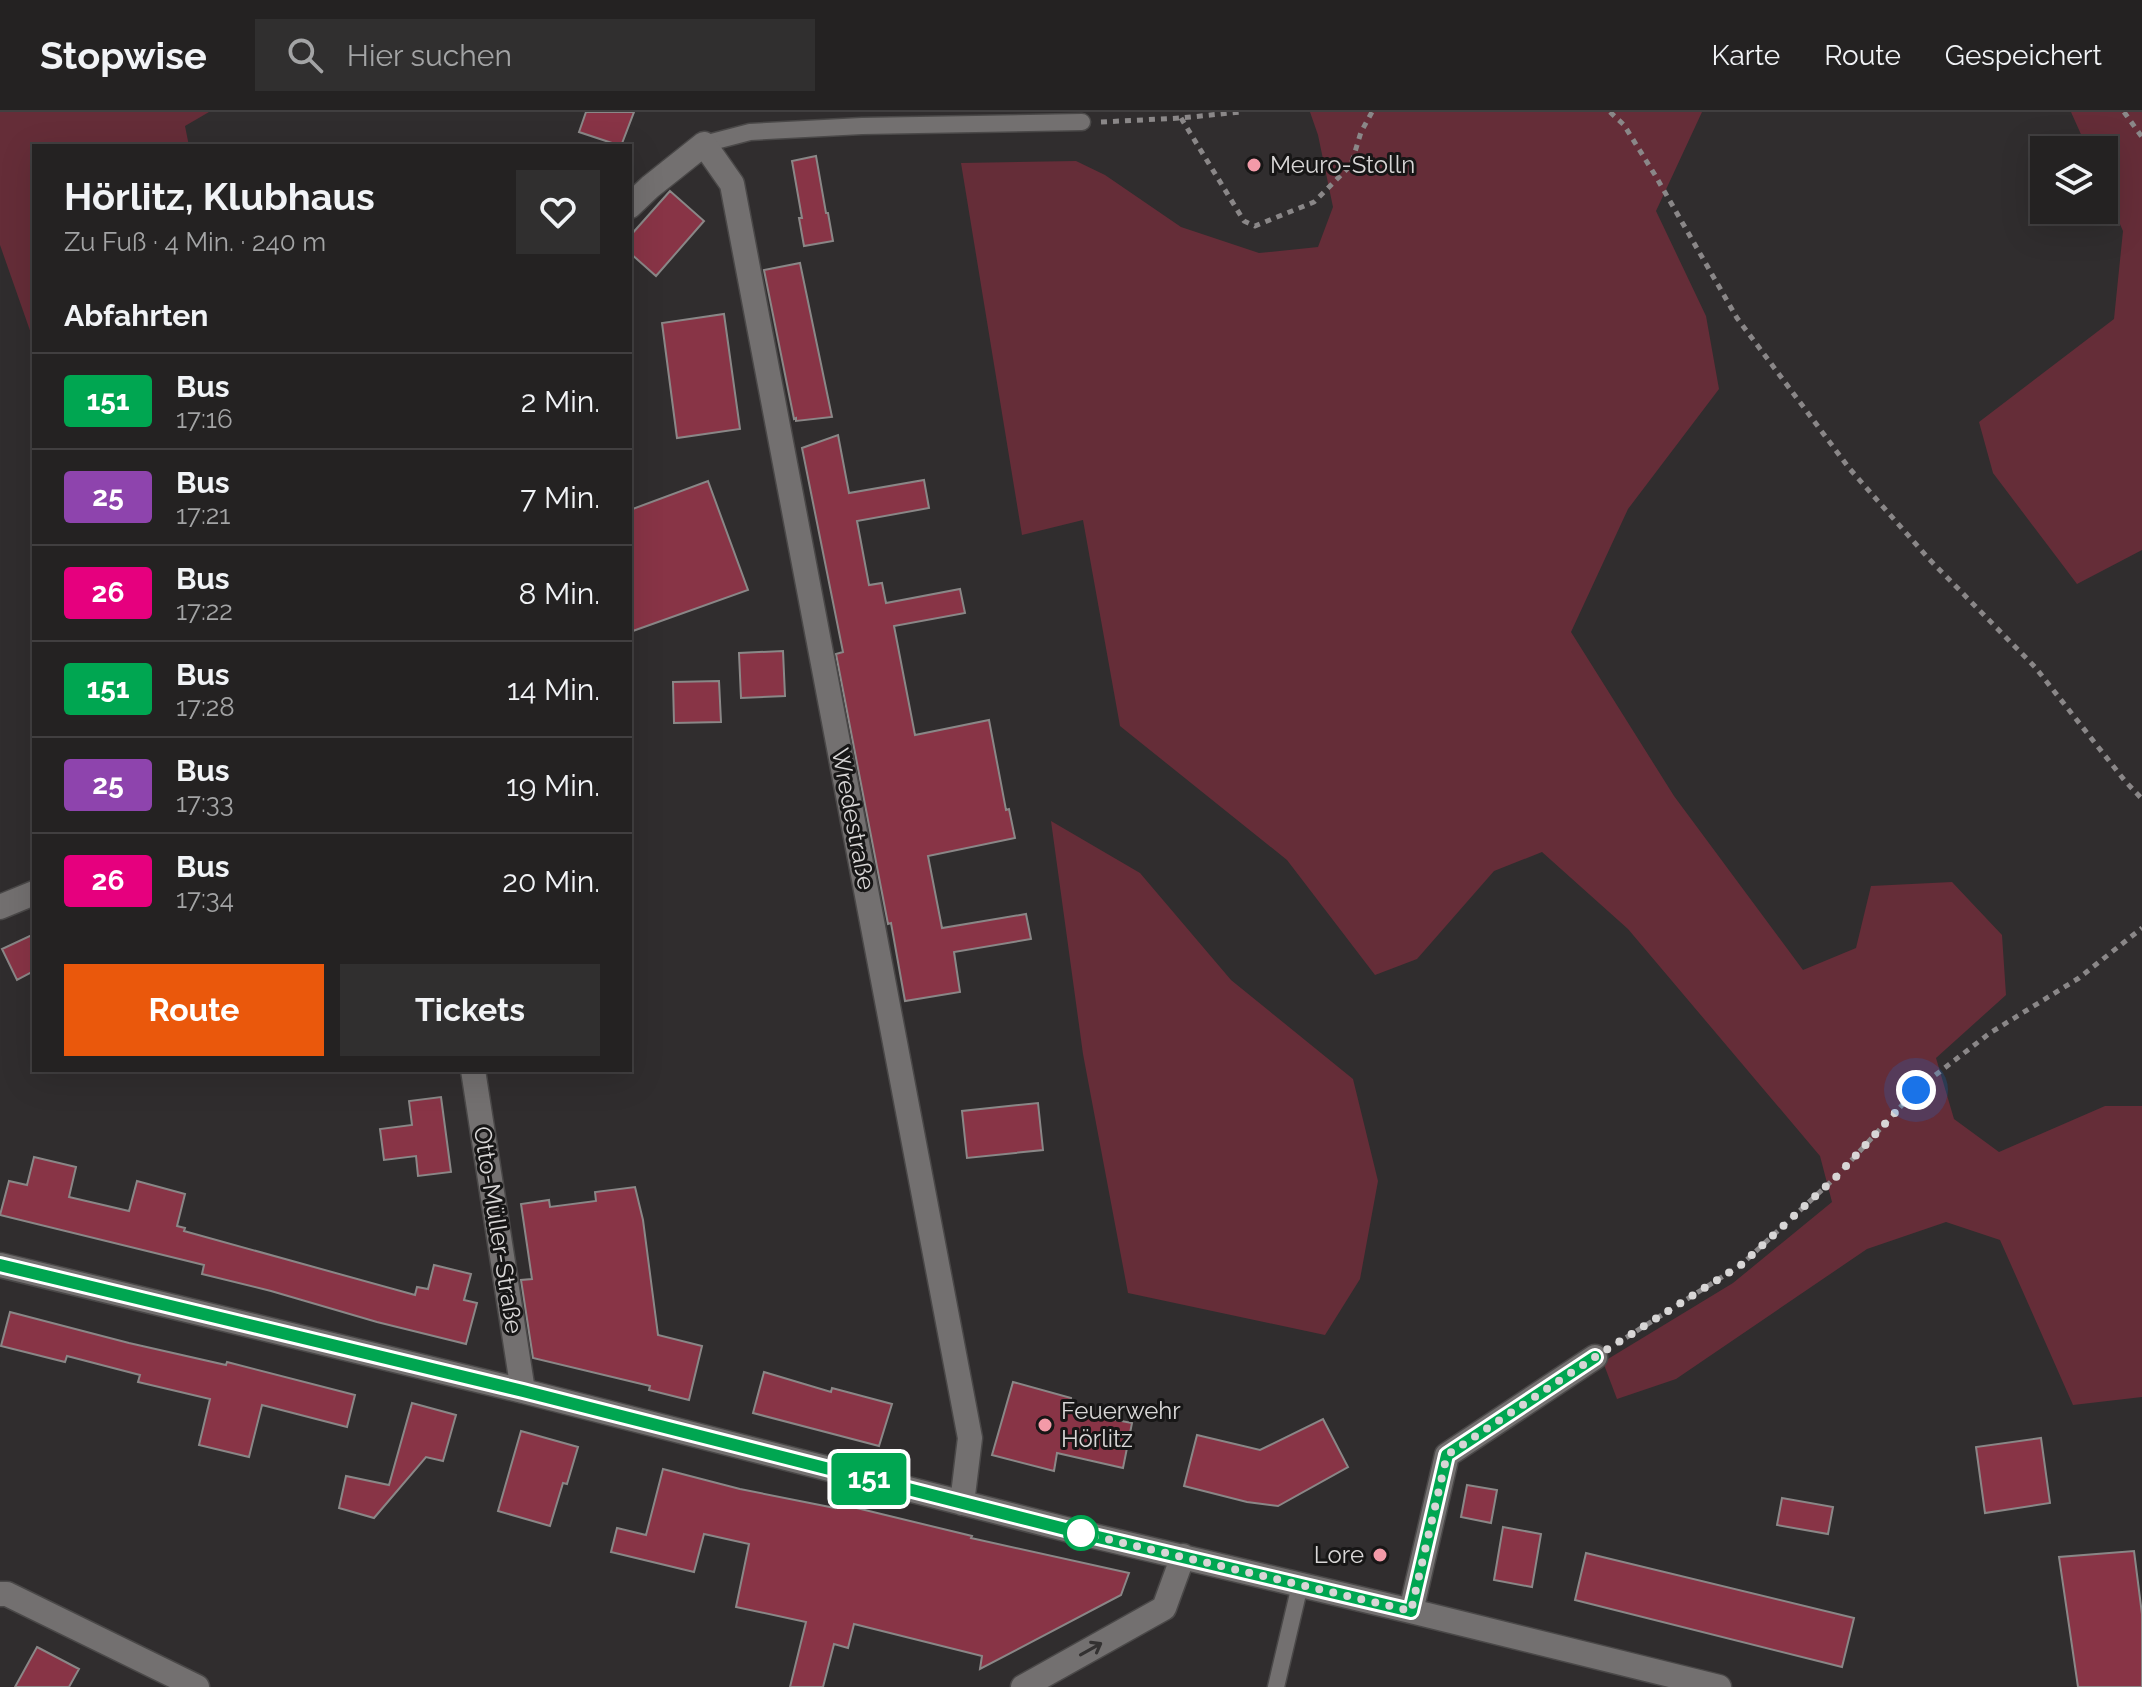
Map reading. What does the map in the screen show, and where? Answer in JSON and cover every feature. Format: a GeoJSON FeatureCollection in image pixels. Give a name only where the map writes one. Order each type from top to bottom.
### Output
{"type":"FeatureCollection","features":[{"type":"Feature","properties":{"kind":"street"},"geometry":{"type":"LineString","coordinates":[[632,204],[704,144]]}},
{"type":"Feature","properties":{"kind":"street","name":"Wredestraße"},"geometry":{"type":"LineString","coordinates":[[704,144],[732,184],[768,372],[970,1438],[962,1503]]}},
{"type":"Feature","properties":{"kind":"street"},"geometry":{"type":"LineString","coordinates":[[0,907],[32,894]]}},
{"type":"Feature","properties":{"kind":"street","name":"Otto-Müller-Straße"},"geometry":{"type":"LineString","coordinates":[[473,1072],[523,1391]]}},
{"type":"Feature","properties":{"kind":"street"},"geometry":{"type":"LineString","coordinates":[[0,1265],[523,1391],[1081,1533],[1411,1611],[1664,1680],[1719,1687]]}},
{"type":"Feature","properties":{"kind":"street"},"geometry":{"type":"LineString","coordinates":[[1411,1611],[1447,1455],[1595,1357]]}},
{"type":"Feature","properties":{"kind":"street"},"geometry":{"type":"LineString","coordinates":[[1023,1687],[1164,1608],[1183,1556]]}},
{"type":"Feature","properties":{"kind":"street"},"geometry":{"type":"LineString","coordinates":[[0,1594],[7,1594],[197,1687]]}},
{"type":"Feature","properties":{"kind":"lane"},"geometry":{"type":"LineString","coordinates":[[704,144],[750,132],[862,126],[1082,122]]}},
{"type":"Feature","properties":{"kind":"lane"},"geometry":{"type":"LineString","coordinates":[[1276,1687],[1300,1585]]}},
{"type":"Feature","properties":{"kind":"path"},"geometry":{"type":"LineString","coordinates":[[1082,122],[1240,112]]}},
{"type":"Feature","properties":{"kind":"path"},"geometry":{"type":"LineString","coordinates":[[1181,118],[1244,221],[1255,226],[1314,202],[1351,165],[1361,132],[1372,112]]}},
{"type":"Feature","properties":{"kind":"path"},"geometry":{"type":"LineString","coordinates":[[1610,112],[1624,125],[1655,175],[1737,318],[1849,468],[1929,559],[2035,667],[2142,799]]}},
{"type":"Feature","properties":{"kind":"path"},"geometry":{"type":"LineString","coordinates":[[2124,112],[2142,137]]}},
{"type":"Feature","properties":{"kind":"path"},"geometry":{"type":"LineString","coordinates":[[1595,1357],[1741,1265],[1836,1177],[1916,1090],[1990,1033],[2079,978],[2142,928]]}},
{"type":"Feature","properties":{"kind":"shaded area"},"geometry":{"type":"Polygon","coordinates":[[[0,112],[209,112],[185,126],[189,144],[32,144],[32,336],[0,245],[0,112]]]}},
{"type":"Feature","properties":{"kind":"shaded area"},"geometry":{"type":"Polygon","coordinates":[[[1310,112],[1702,112],[1656,211],[1706,316],[1719,389],[1628,509],[1571,632],[1674,796],[1803,970],[1856,948],[1871,886],[1952,882],[2002,935],[2006,995],[1936,1058],[1954,1119],[1999,1152],[2105,1106],[2142,1106],[2142,1397],[2073,1405],[2000,1240],[1946,1222],[1867,1249],[1676,1379],[1617,1399],[1603,1362],[1733,1283],[1832,1202],[1820,1156],[1628,929],[1542,852],[1494,871],[1417,959],[1375,975],[1287,860],[1120,726],[1083,520],[1022,535],[961,163],[1076,161],[1105,175],[1181,227],[1259,253],[1318,247],[1333,207],[1310,112]]]}},
{"type":"Feature","properties":{"kind":"shaded area"},"geometry":{"type":"Polygon","coordinates":[[[2071,112],[2142,112],[2142,550],[2077,584],[1993,473],[1979,422],[2114,319],[2123,231],[2118,220],[2118,136],[2082,136],[2071,112]]]}},
{"type":"Feature","properties":{"kind":"shaded area"},"geometry":{"type":"Polygon","coordinates":[[[1051,821],[1140,873],[1231,980],[1353,1079],[1378,1181],[1360,1279],[1325,1335],[1128,1293],[1083,1054],[1051,821]]]}},
{"type":"Feature","properties":{"kind":"building"},"geometry":{"type":"Polygon","coordinates":[[[586,112],[634,112],[622,144],[579,132],[586,112]]]}},
{"type":"Feature","properties":{"kind":"building"},"geometry":{"type":"Polygon","coordinates":[[[816,156],[833,241],[804,246],[792,161],[816,156]]]}},
{"type":"Feature","properties":{"kind":"building"},"geometry":{"type":"Polygon","coordinates":[[[670,191],[704,221],[656,276],[632,255],[632,234],[670,191]]]}},
{"type":"Feature","properties":{"kind":"building"},"geometry":{"type":"Polygon","coordinates":[[[800,263],[832,417],[796,421],[764,270],[800,263]]]}},
{"type":"Feature","properties":{"kind":"building"},"geometry":{"type":"Polygon","coordinates":[[[724,314],[740,429],[677,438],[662,323],[724,314]]]}},
{"type":"Feature","properties":{"kind":"building"},"geometry":{"type":"Polygon","coordinates":[[[838,435],[849,493],[924,480],[929,508],[857,521],[869,585],[882,583],[886,603],[960,589],[965,613],[894,626],[915,735],[989,720],[1006,810],[1009,809],[1015,838],[928,856],[942,928],[1026,914],[1031,939],[954,952],[960,992],[905,1001],[891,923],[888,924],[836,654],[843,652],[802,448],[838,435]]]}},
{"type":"Feature","properties":{"kind":"building"},"geometry":{"type":"Polygon","coordinates":[[[708,481],[748,590],[632,631],[632,509],[708,481]]]}},
{"type":"Feature","properties":{"kind":"building"},"geometry":{"type":"Polygon","coordinates":[[[783,651],[785,696],[741,698],[739,653],[783,651]]]}},
{"type":"Feature","properties":{"kind":"building"},"geometry":{"type":"Polygon","coordinates":[[[719,681],[721,722],[674,723],[673,682],[719,681]]]}},
{"type":"Feature","properties":{"kind":"building"},"geometry":{"type":"Polygon","coordinates":[[[32,935],[32,972],[17,980],[2,949],[32,935]]]}},
{"type":"Feature","properties":{"kind":"building"},"geometry":{"type":"Polygon","coordinates":[[[441,1097],[451,1172],[418,1176],[416,1156],[384,1160],[380,1129],[412,1125],[409,1101],[441,1097]]]}},
{"type":"Feature","properties":{"kind":"building"},"geometry":{"type":"Polygon","coordinates":[[[1038,1103],[1043,1150],[967,1158],[962,1111],[1038,1103]]]}},
{"type":"Feature","properties":{"kind":"building"},"geometry":{"type":"Polygon","coordinates":[[[34,1157],[76,1167],[69,1197],[129,1211],[137,1181],[185,1194],[177,1226],[185,1228],[184,1231],[415,1295],[417,1287],[428,1289],[434,1265],[471,1274],[464,1300],[477,1303],[466,1344],[202,1274],[204,1265],[0,1215],[9,1181],[27,1185],[34,1157]]]}},
{"type":"Feature","properties":{"kind":"building"},"geometry":{"type":"Polygon","coordinates":[[[635,1187],[643,1220],[658,1335],[702,1346],[689,1400],[649,1390],[650,1386],[533,1358],[521,1280],[532,1279],[521,1204],[549,1200],[550,1207],[596,1201],[595,1192],[635,1187]]]}},
{"type":"Feature","properties":{"kind":"building"},"geometry":{"type":"Polygon","coordinates":[[[10,1312],[355,1395],[347,1427],[262,1405],[249,1457],[199,1445],[210,1399],[138,1382],[140,1375],[67,1356],[65,1362],[1,1346],[10,1312]]]}},
{"type":"Feature","properties":{"kind":"building"},"geometry":{"type":"Polygon","coordinates":[[[764,1372],[831,1392],[832,1388],[892,1404],[879,1446],[753,1413],[764,1372]]]}},
{"type":"Feature","properties":{"kind":"building"},"geometry":{"type":"Polygon","coordinates":[[[1013,1382],[1071,1398],[1069,1411],[1132,1423],[1123,1468],[1057,1453],[1054,1471],[992,1455],[1013,1382]]]}},
{"type":"Feature","properties":{"kind":"building"},"geometry":{"type":"Polygon","coordinates":[[[412,1403],[456,1415],[443,1461],[426,1457],[374,1518],[339,1508],[346,1476],[389,1485],[412,1403]]]}},
{"type":"Feature","properties":{"kind":"building"},"geometry":{"type":"Polygon","coordinates":[[[1323,1419],[1348,1467],[1278,1506],[1247,1502],[1184,1486],[1197,1435],[1260,1450],[1323,1419]]]}},
{"type":"Feature","properties":{"kind":"building"},"geometry":{"type":"Polygon","coordinates":[[[521,1431],[578,1447],[550,1526],[498,1511],[521,1431]]]}},
{"type":"Feature","properties":{"kind":"building"},"geometry":{"type":"Polygon","coordinates":[[[2041,1438],[2050,1503],[1985,1513],[1976,1447],[2041,1438]]]}},
{"type":"Feature","properties":{"kind":"building"},"geometry":{"type":"Polygon","coordinates":[[[663,1469],[740,1489],[835,1508],[836,1503],[971,1538],[1129,1573],[1121,1595],[980,1669],[982,1656],[854,1624],[848,1648],[834,1644],[823,1687],[790,1687],[806,1622],[736,1607],[749,1544],[704,1534],[694,1572],[611,1552],[617,1528],[646,1535],[663,1469]]]}},
{"type":"Feature","properties":{"kind":"building"},"geometry":{"type":"Polygon","coordinates":[[[1467,1485],[1497,1490],[1491,1523],[1461,1517],[1467,1485]]]}},
{"type":"Feature","properties":{"kind":"building"},"geometry":{"type":"Polygon","coordinates":[[[1782,1498],[1833,1507],[1828,1534],[1777,1525],[1782,1498]]]}},
{"type":"Feature","properties":{"kind":"building"},"geometry":{"type":"Polygon","coordinates":[[[1503,1527],[1541,1534],[1532,1587],[1494,1580],[1503,1527]]]}},
{"type":"Feature","properties":{"kind":"building"},"geometry":{"type":"Polygon","coordinates":[[[2134,1551],[2142,1614],[2142,1687],[2078,1687],[2059,1557],[2134,1551]]]}},
{"type":"Feature","properties":{"kind":"building"},"geometry":{"type":"Polygon","coordinates":[[[1586,1553],[1854,1618],[1842,1667],[1575,1600],[1586,1553]]]}},
{"type":"Feature","properties":{"kind":"building"},"geometry":{"type":"Polygon","coordinates":[[[37,1647],[79,1669],[69,1687],[15,1687],[37,1647]]]}},
{"type":"Feature","properties":{"kind":"bus line","name":"151"},"geometry":{"type":"LineString","coordinates":[[0,1265],[523,1391],[1081,1533],[1411,1611],[1447,1455],[1595,1357]]}},
{"type":"Feature","properties":{"kind":"place","name":"Meuro-Stolln"},"geometry":{"type":"Point","coordinates":[1254,165]}},
{"type":"Feature","properties":{"kind":"place","name":"Feuerwehr Hörlitz"},"geometry":{"type":"Point","coordinates":[1045,1425]}},
{"type":"Feature","properties":{"kind":"place","name":"Lore"},"geometry":{"type":"Point","coordinates":[1380,1555]}},
{"type":"Feature","properties":{"kind":"route"},"geometry":{"type":"LineString","coordinates":[[1081,1533],[1411,1611],[1447,1455],[1741,1265],[1836,1177],[1916,1090]]}}]}
